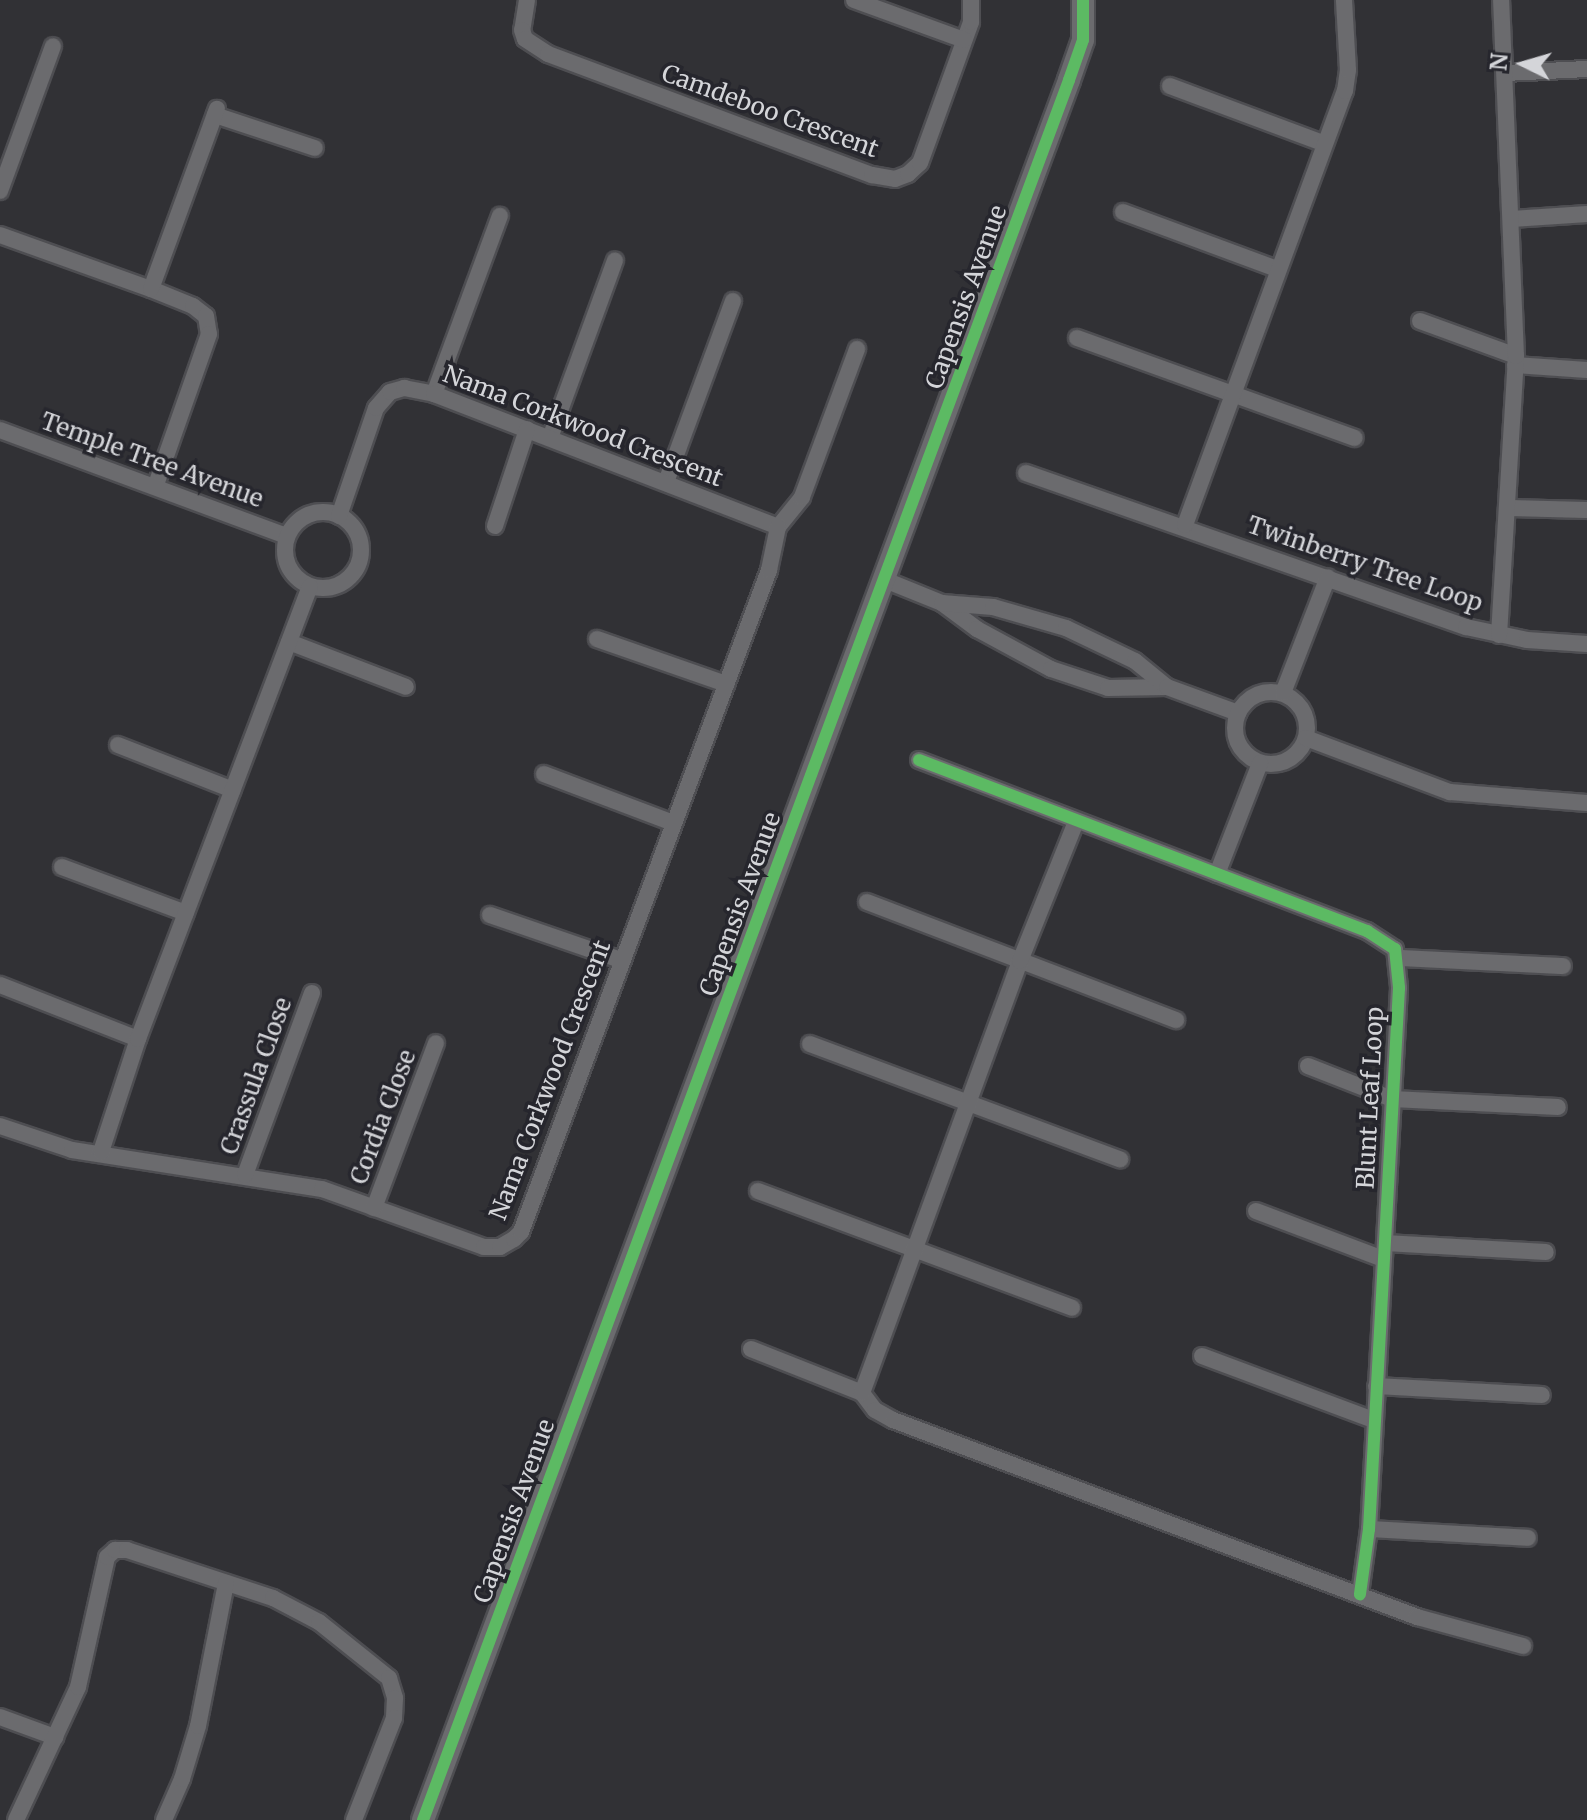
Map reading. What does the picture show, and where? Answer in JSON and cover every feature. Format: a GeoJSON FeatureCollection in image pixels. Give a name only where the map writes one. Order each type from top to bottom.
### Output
{"type":"FeatureCollection","features":[{"type":"Feature","properties":{"kind":"street","name":"Camdeboo Crescent"},"geometry":{"type":"LineString","coordinates":[[527,0],[522,30],[534,47],[886,178],[902,177],[920,163],[971,22],[971,0]]}},
{"type":"Feature","properties":{"kind":"street"},"geometry":{"type":"LineString","coordinates":[[854,0],[964,40]]}},
{"type":"Feature","properties":{"kind":"street","name":"Capensis Avenue"},"geometry":{"type":"LineString","coordinates":[[423,1820],[1079,52],[1084,32],[1083,0]]}},
{"type":"Feature","properties":{"kind":"street"},"geometry":{"type":"LineString","coordinates":[[1185,525],[1348,82],[1344,0]]}},
{"type":"Feature","properties":{"kind":"street","name":"Twinberry Tree Loop"},"geometry":{"type":"LineString","coordinates":[[1026,473],[1499,635],[1516,360],[1501,0]]}},
{"type":"Feature","properties":{"kind":"street"},"geometry":{"type":"LineString","coordinates":[[0,191],[53,46]]}},
{"type":"Feature","properties":{"kind":"street"},"geometry":{"type":"LineString","coordinates":[[1505,73],[1587,69]]}},
{"type":"Feature","properties":{"kind":"street"},"geometry":{"type":"LineString","coordinates":[[1170,86],[1325,144]]}},
{"type":"Feature","properties":{"kind":"street"},"geometry":{"type":"LineString","coordinates":[[151,289],[216,112],[315,148]]}},
{"type":"Feature","properties":{"kind":"street"},"geometry":{"type":"LineString","coordinates":[[1123,212],[1277,269]]}},
{"type":"Feature","properties":{"kind":"street"},"geometry":{"type":"LineString","coordinates":[[1512,219],[1587,214]]}},
{"type":"Feature","properties":{"kind":"street"},"geometry":{"type":"LineString","coordinates":[[434,394],[500,216]]}},
{"type":"Feature","properties":{"kind":"street"},"geometry":{"type":"LineString","coordinates":[[0,235],[151,289],[202,312],[210,328],[155,487]]}},
{"type":"Feature","properties":{"kind":"street"},"geometry":{"type":"LineString","coordinates":[[550,438],[615,260]]}},
{"type":"Feature","properties":{"kind":"street"},"geometry":{"type":"LineString","coordinates":[[666,482],[733,301]]}},
{"type":"Feature","properties":{"kind":"street"},"geometry":{"type":"LineString","coordinates":[[1420,321],[1516,360],[1587,370]]}},
{"type":"Feature","properties":{"kind":"street"},"geometry":{"type":"LineString","coordinates":[[1077,338],[1355,438]]}},
{"type":"Feature","properties":{"kind":"street"},"geometry":{"type":"LineString","coordinates":[[778,527],[802,497],[857,349]]}},
{"type":"Feature","properties":{"kind":"street","name":"Nama Corkwood Crescent"},"geometry":{"type":"LineString","coordinates":[[0,1126],[60,1147],[322,1189],[484,1247],[500,1247],[521,1232],[769,570],[778,527],[434,394],[404,388],[384,397],[376,408],[339,516]]}},
{"type":"Feature","properties":{"kind":"street"},"geometry":{"type":"LineString","coordinates":[[495,526],[527,429]]}},
{"type":"Feature","properties":{"kind":"street","name":"Temple Tree Avenue"},"geometry":{"type":"LineString","coordinates":[[1,435],[287,536]]}},
{"type":"Feature","properties":{"kind":"street"},"geometry":{"type":"LineString","coordinates":[[1509,508],[1587,510]]}},
{"type":"Feature","properties":{"kind":"street"},"geometry":{"type":"LineString","coordinates":[[314,513],[339,516],[357,533],[360,559],[355,571],[335,587],[310,587],[299,580],[286,560],[287,536],[303,518],[314,513]]}},
{"type":"Feature","properties":{"kind":"street"},"geometry":{"type":"LineString","coordinates":[[1283,693],[1328,577]]}},
{"type":"Feature","properties":{"kind":"street"},"geometry":{"type":"LineString","coordinates":[[885,580],[942,603],[977,629],[1051,669],[1108,688],[1167,687]]}},
{"type":"Feature","properties":{"kind":"street"},"geometry":{"type":"LineString","coordinates":[[101,1152],[138,1039],[310,587]]}},
{"type":"Feature","properties":{"kind":"street"},"geometry":{"type":"LineString","coordinates":[[942,603],[993,607],[1066,628],[1135,661],[1167,687],[1238,713]]}},
{"type":"Feature","properties":{"kind":"street"},"geometry":{"type":"LineString","coordinates":[[1499,635],[1587,644]]}},
{"type":"Feature","properties":{"kind":"street"},"geometry":{"type":"LineString","coordinates":[[597,639],[726,684]]}},
{"type":"Feature","properties":{"kind":"street"},"geometry":{"type":"LineString","coordinates":[[289,642],[406,687]]}},
{"type":"Feature","properties":{"kind":"street"},"geometry":{"type":"LineString","coordinates":[[1283,693],[1300,706],[1306,716],[1306,738],[1288,761],[1260,763],[1243,752],[1237,743],[1234,733],[1238,713],[1256,694],[1283,693]]}},
{"type":"Feature","properties":{"kind":"street"},"geometry":{"type":"LineString","coordinates":[[1306,738],[1450,792],[1587,803]]}},
{"type":"Feature","properties":{"kind":"street"},"geometry":{"type":"LineString","coordinates":[[118,745],[233,790]]}},
{"type":"Feature","properties":{"kind":"street"},"geometry":{"type":"LineString","coordinates":[[919,760],[1380,937],[1395,949],[1399,958],[1563,966]]}},
{"type":"Feature","properties":{"kind":"street"},"geometry":{"type":"LineString","coordinates":[[1217,874],[1260,763]]}},
{"type":"Feature","properties":{"kind":"street"},"geometry":{"type":"LineString","coordinates":[[544,774],[673,823]]}},
{"type":"Feature","properties":{"kind":"street"},"geometry":{"type":"LineString","coordinates":[[862,1393],[1020,961],[1076,822]]}},
{"type":"Feature","properties":{"kind":"street"},"geometry":{"type":"LineString","coordinates":[[62,867],[186,913]]}},
{"type":"Feature","properties":{"kind":"street"},"geometry":{"type":"LineString","coordinates":[[867,902],[1176,1020]]}},
{"type":"Feature","properties":{"kind":"street"},"geometry":{"type":"LineString","coordinates":[[490,915],[621,960]]}},
{"type":"Feature","properties":{"kind":"street","name":"Blunt Leaf Loop"},"geometry":{"type":"LineString","coordinates":[[1360,1594],[1369,1529],[1399,958]]}},
{"type":"Feature","properties":{"kind":"street"},"geometry":{"type":"LineString","coordinates":[[0,985],[138,1039]]}},
{"type":"Feature","properties":{"kind":"street","name":"Crassula Close"},"geometry":{"type":"LineString","coordinates":[[245,1175],[312,993]]}},
{"type":"Feature","properties":{"kind":"street","name":"Cordia Close"},"geometry":{"type":"LineString","coordinates":[[374,1208],[436,1043]]}},
{"type":"Feature","properties":{"kind":"street"},"geometry":{"type":"LineString","coordinates":[[810,1044],[1120,1159]]}},
{"type":"Feature","properties":{"kind":"street"},"geometry":{"type":"LineString","coordinates":[[1308,1066],[1392,1099],[1558,1107]]}},
{"type":"Feature","properties":{"kind":"street"},"geometry":{"type":"LineString","coordinates":[[758,1191],[1072,1308]]}},
{"type":"Feature","properties":{"kind":"street"},"geometry":{"type":"LineString","coordinates":[[1256,1211],[1384,1251],[1546,1252]]}},
{"type":"Feature","properties":{"kind":"street"},"geometry":{"type":"LineString","coordinates":[[751,1349],[862,1393],[875,1410],[893,1420],[1460,1631],[1523,1646]]}},
{"type":"Feature","properties":{"kind":"street"},"geometry":{"type":"LineString","coordinates":[[1202,1356],[1373,1420]]}},
{"type":"Feature","properties":{"kind":"street"},"geometry":{"type":"LineString","coordinates":[[1376,1386],[1542,1395]]}},
{"type":"Feature","properties":{"kind":"street"},"geometry":{"type":"LineString","coordinates":[[1369,1529],[1528,1538]]}},
{"type":"Feature","properties":{"kind":"street"},"geometry":{"type":"LineString","coordinates":[[16,1820],[81,1678],[107,1557],[115,1550],[127,1550],[273,1598],[319,1622],[389,1678],[395,1698],[394,1718],[354,1820]]}},
{"type":"Feature","properties":{"kind":"street"},"geometry":{"type":"LineString","coordinates":[[164,1820],[182,1779],[198,1726],[226,1583]]}},
{"type":"Feature","properties":{"kind":"street"},"geometry":{"type":"LineString","coordinates":[[0,1717],[55,1737]]}},
{"type":"Feature","properties":{"kind":"cycle path"},"geometry":{"type":"LineString","coordinates":[[423,1820],[1069,80],[1083,40],[1083,0]]}},
{"type":"Feature","properties":{"kind":"cycle path"},"geometry":{"type":"LineString","coordinates":[[919,760],[1367,931],[1395,949],[1399,988],[1369,1529],[1360,1594]]}}]}
